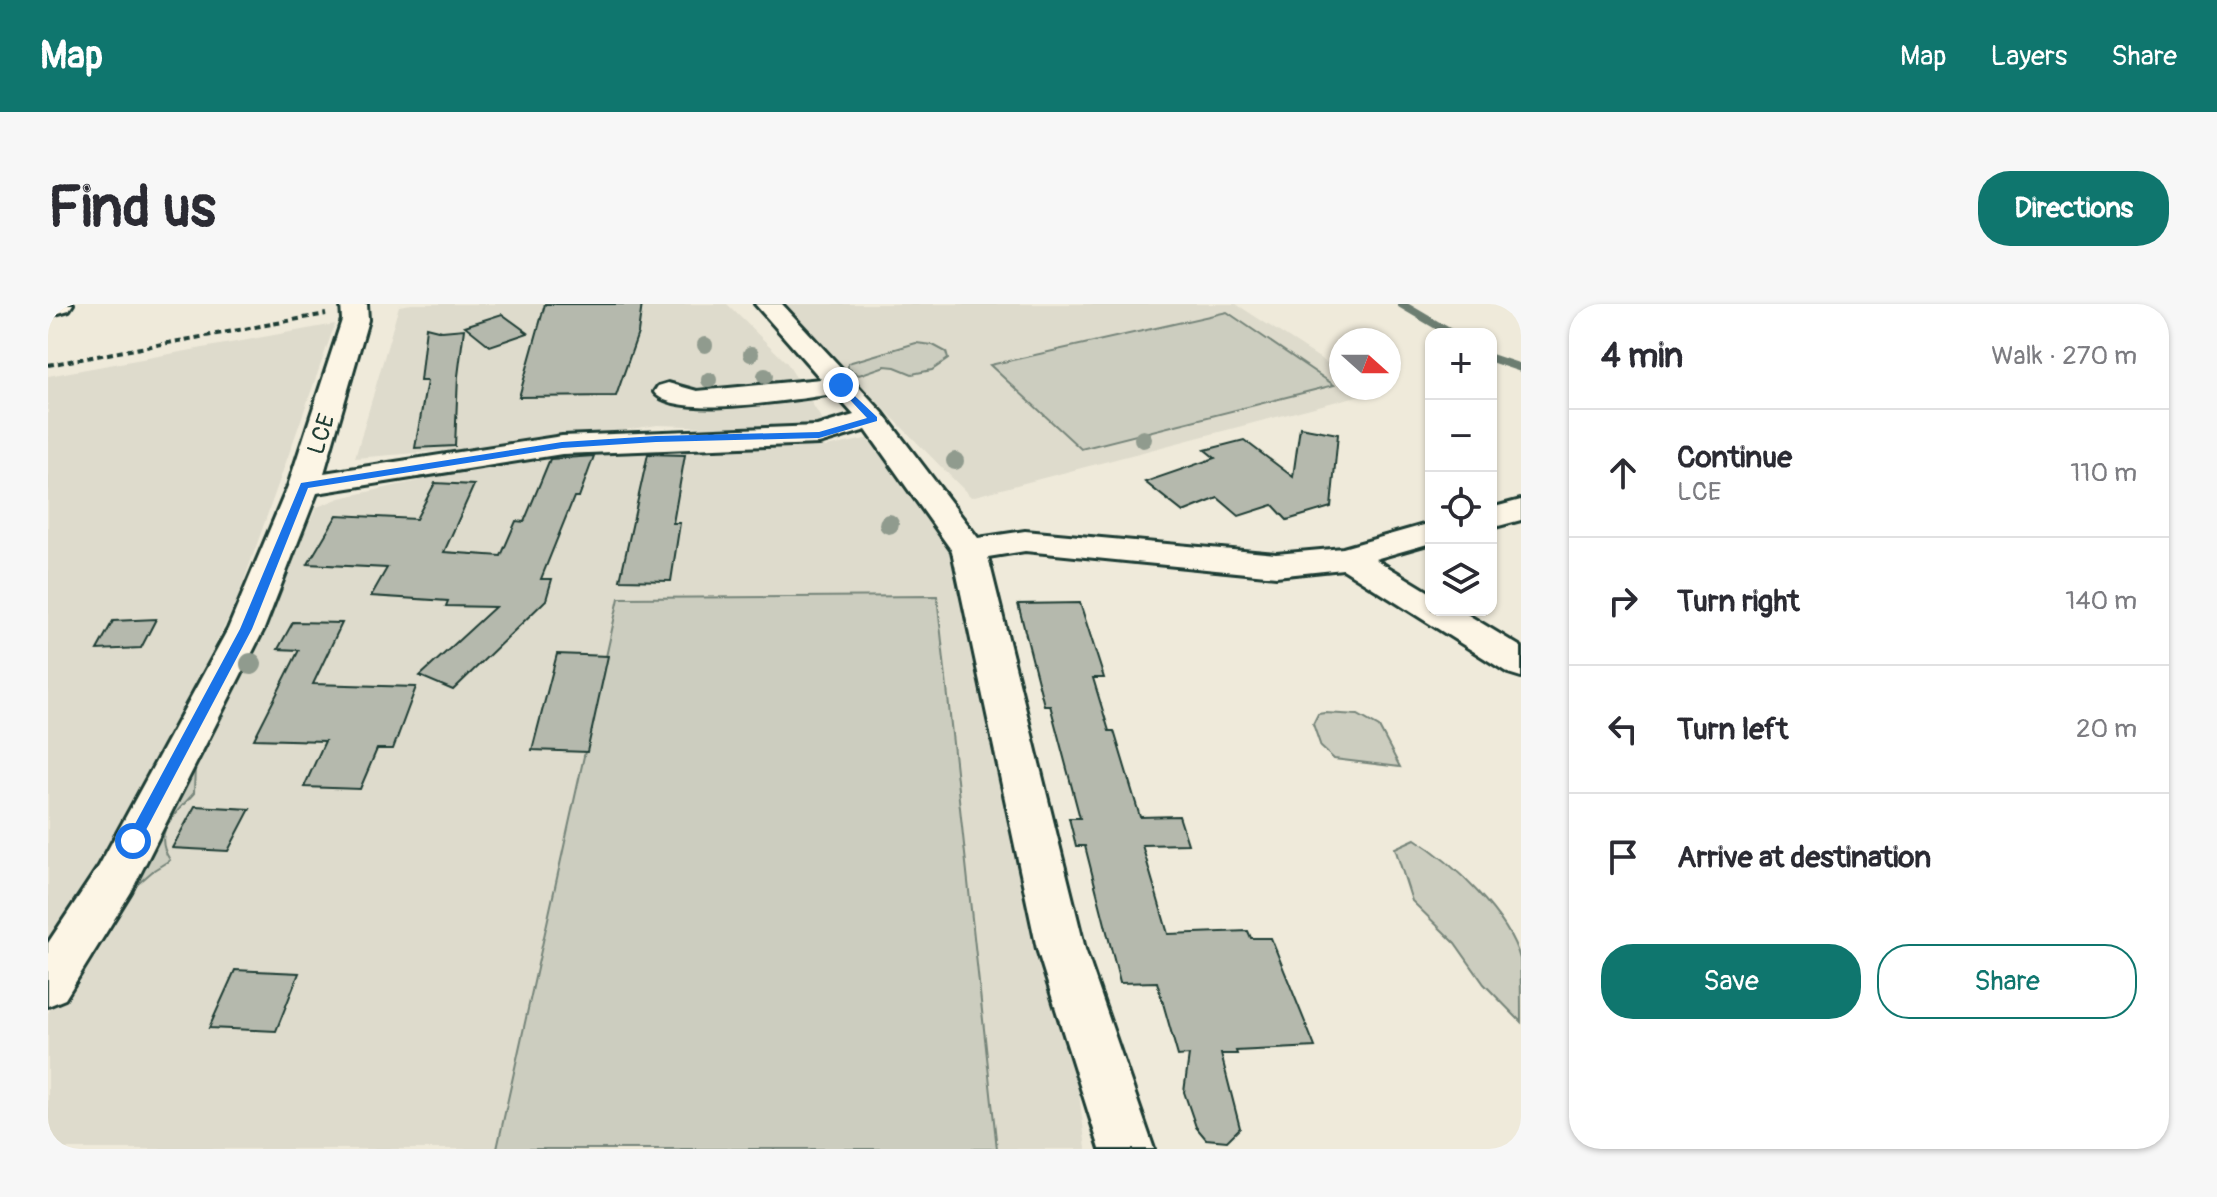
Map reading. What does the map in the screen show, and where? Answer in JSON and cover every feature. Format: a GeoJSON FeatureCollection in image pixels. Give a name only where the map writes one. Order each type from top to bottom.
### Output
{"type":"FeatureCollection","features":[{"type":"Feature","properties":{"kind":"highway"},"geometry":{"type":"LineString","coordinates":[[48,308],[59,304]]}},
{"type":"Feature","properties":{"kind":"street"},"geometry":{"type":"LineString","coordinates":[[768,304],[873,419],[969,550],[1061,949],[1127,1149]]}},
{"type":"Feature","properties":{"kind":"street","name":"LCE"},"geometry":{"type":"LineString","coordinates":[[48,984],[115,879],[246,629],[324,428],[355,320],[354,307]]}},
{"type":"Feature","properties":{"kind":"street"},"geometry":{"type":"LineString","coordinates":[[668,392],[696,400],[841,385]]}},
{"type":"Feature","properties":{"kind":"street"},"geometry":{"type":"LineString","coordinates":[[304,486],[562,445],[819,435],[873,419]]}},
{"type":"Feature","properties":{"kind":"street"},"geometry":{"type":"LineString","coordinates":[[1497,516],[1521,510]]}},
{"type":"Feature","properties":{"kind":"street"},"geometry":{"type":"LineString","coordinates":[[969,550],[1025,541],[1276,565],[1349,558],[1372,548],[1425,535]]}},
{"type":"Feature","properties":{"kind":"street"},"geometry":{"type":"LineString","coordinates":[[1349,558],[1425,605]]}},
{"type":"Feature","properties":{"kind":"street"},"geometry":{"type":"LineString","coordinates":[[1443,616],[1521,664]]}},
{"type":"Feature","properties":{"kind":"path"},"geometry":{"type":"LineString","coordinates":[[48,365],[354,307]]}},
{"type":"Feature","properties":{"kind":"shaded area"},"geometry":{"type":"Polygon","coordinates":[[[727,304],[787,363],[824,423],[772,429],[658,425],[529,444],[355,458],[399,306],[727,304]]]}},
{"type":"Feature","properties":{"kind":"shaded area"},"geometry":{"type":"Polygon","coordinates":[[[780,304],[1236,304],[1329,364],[1329,400],[1341,400],[971,497],[780,304]]]}},
{"type":"Feature","properties":{"kind":"shaded area"},"geometry":{"type":"Polygon","coordinates":[[[1227,312],[1329,382],[1329,386],[1081,449],[990,365],[1227,312]]]}},
{"type":"Feature","properties":{"kind":"shaded area"},"geometry":{"type":"Polygon","coordinates":[[[335,324],[236,603],[117,841],[48,954],[48,376],[335,324]]]}},
{"type":"Feature","properties":{"kind":"shaded area"},"geometry":{"type":"Polygon","coordinates":[[[916,343],[933,345],[946,352],[948,359],[932,370],[912,374],[885,366],[859,375],[848,368],[848,363],[916,343]]]}},
{"type":"Feature","properties":{"kind":"shaded area"},"geometry":{"type":"Polygon","coordinates":[[[885,435],[969,550],[1061,949],[1086,1149],[48,1149],[48,1013],[125,878],[317,507],[340,498],[557,450],[826,447],[885,435]]]}},
{"type":"Feature","properties":{"kind":"shaded area"},"geometry":{"type":"Polygon","coordinates":[[[937,596],[997,1149],[497,1149],[619,598],[937,596]]]}},
{"type":"Feature","properties":{"kind":"shaded area"},"geometry":{"type":"Polygon","coordinates":[[[1318,714],[1358,715],[1379,727],[1400,767],[1334,759],[1321,747],[1313,724],[1318,714]]]}},
{"type":"Feature","properties":{"kind":"shaded area"},"geometry":{"type":"Polygon","coordinates":[[[194,751],[201,755],[195,766],[194,793],[173,816],[164,832],[165,850],[170,860],[132,889],[194,751]]]}},
{"type":"Feature","properties":{"kind":"shaded area"},"geometry":{"type":"Polygon","coordinates":[[[1415,839],[1462,876],[1492,908],[1514,942],[1520,959],[1521,1022],[1484,984],[1455,943],[1412,901],[1395,848],[1415,839]]]}},
{"type":"Feature","properties":{"kind":"building"},"geometry":{"type":"Polygon","coordinates":[[[545,304],[642,304],[638,333],[616,396],[519,397],[545,304]]]}},
{"type":"Feature","properties":{"kind":"building"},"geometry":{"type":"Polygon","coordinates":[[[502,314],[528,333],[490,346],[465,326],[502,314]]]}},
{"type":"Feature","properties":{"kind":"building"},"geometry":{"type":"Polygon","coordinates":[[[426,327],[442,331],[464,329],[455,446],[415,448],[427,381],[420,381],[426,327]]]}},
{"type":"Feature","properties":{"kind":"building"},"geometry":{"type":"Polygon","coordinates":[[[1300,427],[1338,434],[1331,507],[1287,520],[1273,505],[1239,516],[1218,498],[1183,512],[1145,482],[1215,458],[1205,450],[1244,440],[1293,477],[1300,427]]]}},
{"type":"Feature","properties":{"kind":"building"},"geometry":{"type":"Polygon","coordinates":[[[648,454],[685,455],[673,523],[680,523],[671,581],[620,580],[648,454]]]}},
{"type":"Feature","properties":{"kind":"building"},"geometry":{"type":"Polygon","coordinates":[[[594,456],[579,497],[574,497],[541,579],[552,579],[546,600],[453,690],[420,676],[495,607],[446,606],[448,601],[371,596],[387,568],[308,564],[337,515],[416,519],[435,483],[474,485],[444,552],[501,556],[516,521],[524,522],[550,459],[594,456]]]}},
{"type":"Feature","properties":{"kind":"building"},"geometry":{"type":"Polygon","coordinates":[[[1080,603],[1104,678],[1093,678],[1109,731],[1114,731],[1140,817],[1179,816],[1188,844],[1142,845],[1168,934],[1248,931],[1251,938],[1271,938],[1315,1047],[1221,1054],[1240,1128],[1227,1141],[1206,1139],[1196,1127],[1184,1092],[1189,1055],[1178,1056],[1157,982],[1120,983],[1085,846],[1076,846],[1069,818],[1080,818],[1050,705],[1044,705],[1018,604],[1080,603]]]}},
{"type":"Feature","properties":{"kind":"building"},"geometry":{"type":"Polygon","coordinates":[[[156,619],[141,648],[97,650],[113,621],[156,619]]]}},
{"type":"Feature","properties":{"kind":"building"},"geometry":{"type":"Polygon","coordinates":[[[293,622],[342,623],[313,684],[416,687],[393,749],[377,749],[360,789],[304,787],[325,741],[254,739],[299,650],[278,649],[293,622]]]}},
{"type":"Feature","properties":{"kind":"building"},"geometry":{"type":"Polygon","coordinates":[[[557,654],[608,656],[587,752],[532,750],[557,654]]]}},
{"type":"Feature","properties":{"kind":"building"},"geometry":{"type":"Polygon","coordinates":[[[195,806],[250,809],[228,851],[172,848],[195,806]]]}},
{"type":"Feature","properties":{"kind":"building"},"geometry":{"type":"Polygon","coordinates":[[[235,970],[299,973],[276,1031],[209,1028],[235,970]]]}},
{"type":"Feature","properties":{"kind":"waterway"},"geometry":{"type":"LineString","coordinates":[[1401,304],[1442,328]]}},
{"type":"Feature","properties":{"kind":"waterway"},"geometry":{"type":"LineString","coordinates":[[1497,360],[1521,368]]}},
{"type":"Feature","properties":{"kind":"route"},"geometry":{"type":"LineString","coordinates":[[133,841],[246,629],[304,486],[562,445],[819,435],[873,419],[841,385]]}}]}
